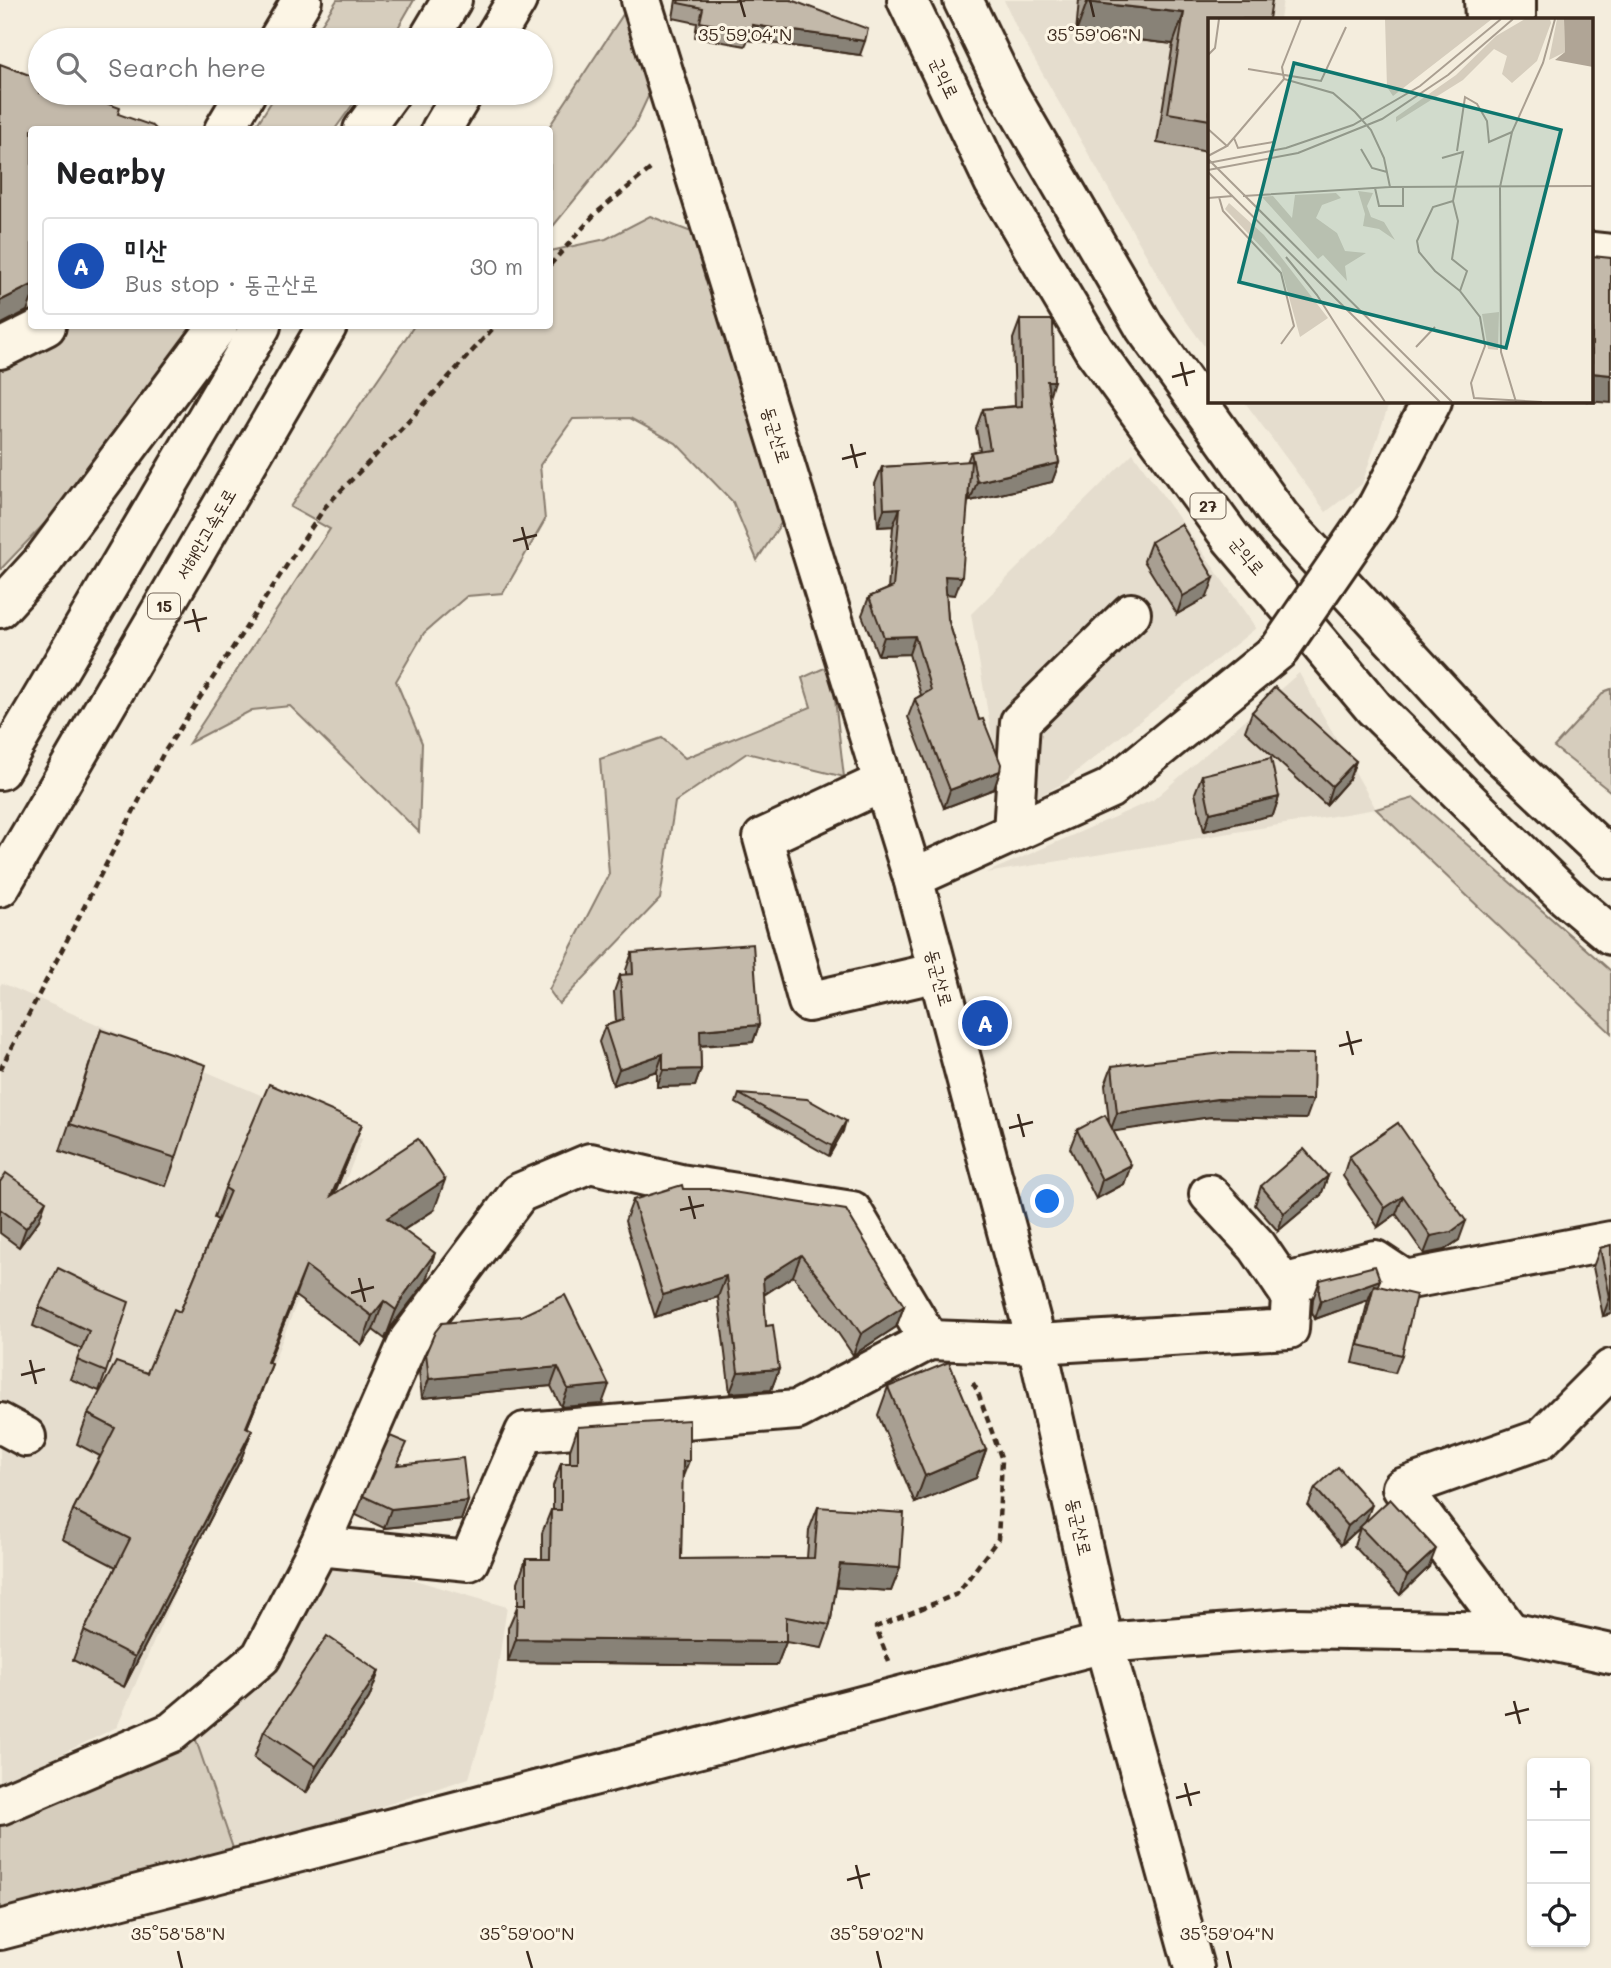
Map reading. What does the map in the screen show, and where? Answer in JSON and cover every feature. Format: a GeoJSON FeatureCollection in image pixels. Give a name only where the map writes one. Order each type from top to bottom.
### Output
{"type":"FeatureCollection","features":[{"type":"Feature","properties":{"kind":"main road"},"geometry":{"type":"LineString","coordinates":[[285,28],[302,0]]}},
{"type":"Feature","properties":{"kind":"main road"},"geometry":{"type":"LineString","coordinates":[[435,28],[452,0]]}},
{"type":"Feature","properties":{"kind":"main road"},"geometry":{"type":"LineString","coordinates":[[500,28],[517,0]]}},
{"type":"Feature","properties":{"kind":"main road","name":"동군산로"},"geometry":{"type":"LineString","coordinates":[[641,0],[913,878],[1037,1344],[1104,1643],[1194,1968]]}},
{"type":"Feature","properties":{"kind":"main road","name":"군익로"},"geometry":{"type":"LineString","coordinates":[[907,0],[994,182],[1094,350],[1231,538],[1374,708],[1566,897],[1611,935]]}},
{"type":"Feature","properties":{"kind":"main road"},"geometry":{"type":"LineString","coordinates":[[963,0],[1006,89],[1145,328],[1281,518],[1494,749],[1611,859]]}},
{"type":"Feature","properties":{"kind":"main road"},"geometry":{"type":"LineString","coordinates":[[1484,0],[1485,18]]}},
{"type":"Feature","properties":{"kind":"main road"},"geometry":{"type":"LineString","coordinates":[[1516,0],[1516,18]]}},
{"type":"Feature","properties":{"kind":"main road"},"geometry":{"type":"LineString","coordinates":[[226,126],[239,105]]}},
{"type":"Feature","properties":{"kind":"main road"},"geometry":{"type":"LineString","coordinates":[[366,126],[381,105]]}},
{"type":"Feature","properties":{"kind":"main road"},"geometry":{"type":"LineString","coordinates":[[378,126],[390,105]]}},
{"type":"Feature","properties":{"kind":"main road"},"geometry":{"type":"LineString","coordinates":[[443,126],[456,105]]}},
{"type":"Feature","properties":{"kind":"main road"},"geometry":{"type":"LineString","coordinates":[[0,349],[40,329]]}},
{"type":"Feature","properties":{"kind":"main road"},"geometry":{"type":"LineString","coordinates":[[0,608],[42,562],[216,329]]}},
{"type":"Feature","properties":{"kind":"main road"},"geometry":{"type":"LineString","coordinates":[[0,770],[259,329]]}},
{"type":"Feature","properties":{"kind":"main road","name":"서해안고속도로"},"geometry":{"type":"LineString","coordinates":[[0,887],[325,329]]}},
{"type":"Feature","properties":{"kind":"main road"},"geometry":{"type":"LineString","coordinates":[[913,878],[1109,789],[1279,650],[1377,507],[1431,402]]}},
{"type":"Feature","properties":{"kind":"main road"},"geometry":{"type":"LineString","coordinates":[[1013,832],[1020,722],[1131,613]]}},
{"type":"Feature","properties":{"kind":"main road"},"geometry":{"type":"LineString","coordinates":[[883,782],[763,838],[808,1002],[938,972]]}},
{"type":"Feature","properties":{"kind":"main road"},"geometry":{"type":"LineString","coordinates":[[0,1805],[172,1732],[261,1657],[319,1546],[409,1340],[519,1192],[590,1163],[680,1184],[852,1211],[939,1340]]}},
{"type":"Feature","properties":{"kind":"main road"},"geometry":{"type":"LineString","coordinates":[[319,1546],[469,1561],[526,1432],[797,1410],[939,1340],[1037,1344],[1289,1329],[1291,1296],[1257,1246],[1209,1195]]}},
{"type":"Feature","properties":{"kind":"main road"},"geometry":{"type":"LineString","coordinates":[[1283,1284],[1375,1260],[1405,1280],[1611,1241]]}},
{"type":"Feature","properties":{"kind":"main road"},"geometry":{"type":"LineString","coordinates":[[1510,1632],[1402,1488],[1541,1439],[1611,1370]]}},
{"type":"Feature","properties":{"kind":"main road"},"geometry":{"type":"LineString","coordinates":[[0,1930],[1104,1643],[1293,1628],[1510,1632],[1611,1654]]}},
{"type":"Feature","properties":{"kind":"path"},"geometry":{"type":"LineString","coordinates":[[553,262],[595,214],[685,142]]}},
{"type":"Feature","properties":{"kind":"path"},"geometry":{"type":"LineString","coordinates":[[0,1070],[163,754],[325,508],[492,329]]}},
{"type":"Feature","properties":{"kind":"path"},"geometry":{"type":"LineString","coordinates":[[901,1695],[876,1626],[957,1594],[999,1539],[1002,1460],[976,1390],[939,1340]]}},
{"type":"Feature","properties":{"kind":"shaded area"},"geometry":{"type":"Polygon","coordinates":[[[337,0],[414,0],[398,28],[319,28],[337,0]]]}},
{"type":"Feature","properties":{"kind":"shaded area"},"geometry":{"type":"Polygon","coordinates":[[[1004,0],[1283,0],[1280,18],[1208,18],[1208,351],[1176,307],[1017,29],[1004,0]]]}},
{"type":"Feature","properties":{"kind":"shaded area"},"geometry":{"type":"Polygon","coordinates":[[[626,10],[653,86],[634,127],[553,226],[553,126],[550,126],[626,10]]]}},
{"type":"Feature","properties":{"kind":"shaded area"},"geometry":{"type":"Polygon","coordinates":[[[269,105],[352,105],[337,126],[256,126],[269,105]]]}},
{"type":"Feature","properties":{"kind":"shaded area"},"geometry":{"type":"Polygon","coordinates":[[[650,216],[694,233],[785,517],[757,560],[733,502],[676,443],[630,418],[573,419],[540,465],[545,520],[503,593],[467,596],[424,633],[396,681],[422,743],[419,832],[290,706],[252,710],[189,743],[330,529],[290,507],[412,329],[553,329],[553,250],[606,239],[650,216]]]}},
{"type":"Feature","properties":{"kind":"shaded area"},"geometry":{"type":"Polygon","coordinates":[[[59,329],[191,329],[68,499],[0,570],[0,363],[59,329]]]}},
{"type":"Feature","properties":{"kind":"shaded area"},"geometry":{"type":"Polygon","coordinates":[[[1245,402],[1390,402],[1362,484],[1326,512],[1245,402]]]}},
{"type":"Feature","properties":{"kind":"shaded area"},"geometry":{"type":"Polygon","coordinates":[[[1133,453],[1256,628],[1060,785],[1005,814],[971,614],[1133,453]]]}},
{"type":"Feature","properties":{"kind":"shaded area"},"geometry":{"type":"Polygon","coordinates":[[[831,665],[844,777],[747,753],[675,802],[660,899],[559,1004],[549,990],[609,874],[600,759],[662,738],[685,758],[811,707],[802,678],[831,665]]]}},
{"type":"Feature","properties":{"kind":"shaded area"},"geometry":{"type":"Polygon","coordinates":[[[1299,673],[1376,809],[986,873],[1153,800],[1299,673]]]}},
{"type":"Feature","properties":{"kind":"shaded area"},"geometry":{"type":"Polygon","coordinates":[[[1611,689],[1611,792],[1554,747],[1605,691],[1611,689]]]}},
{"type":"Feature","properties":{"kind":"shaded area"},"geometry":{"type":"Polygon","coordinates":[[[1414,798],[1611,971],[1611,1033],[1376,809],[1414,798]]]}},
{"type":"Feature","properties":{"kind":"shaded area"},"geometry":{"type":"Polygon","coordinates":[[[2,983],[362,1139],[261,1393],[117,1727],[0,1784],[0,986],[2,983]]]}},
{"type":"Feature","properties":{"kind":"shaded area"},"geometry":{"type":"Polygon","coordinates":[[[336,1557],[507,1607],[493,1699],[469,1778],[235,1854],[196,1740],[336,1557]]]}},
{"type":"Feature","properties":{"kind":"shaded area"},"geometry":{"type":"Polygon","coordinates":[[[196,1740],[235,1854],[0,1909],[0,1824],[196,1740]]]}},
{"type":"Feature","properties":{"kind":"building"},"geometry":{"type":"Polygon","coordinates":[[[679,0],[791,0],[868,29],[865,41],[752,25],[751,32],[700,22],[703,8],[678,3],[679,0]]]}},
{"type":"Feature","properties":{"kind":"building"},"geometry":{"type":"Polygon","coordinates":[[[1272,0],[1269,18],[1208,18],[1208,120],[1168,113],[1184,13],[1087,2],[1272,0]]]}},
{"type":"Feature","properties":{"kind":"building"},"geometry":{"type":"Polygon","coordinates":[[[0,64],[28,74],[28,105],[112,105],[120,108],[118,114],[153,126],[28,126],[28,287],[0,301],[0,64]]]}},
{"type":"Feature","properties":{"kind":"building"},"geometry":{"type":"Polygon","coordinates":[[[1594,256],[1611,258],[1611,375],[1594,373],[1594,256]]]}},
{"type":"Feature","properties":{"kind":"building"},"geometry":{"type":"Polygon","coordinates":[[[1020,320],[1053,320],[1054,381],[1047,381],[1059,463],[977,482],[971,452],[990,449],[983,409],[1022,406],[1020,320]]]}},
{"type":"Feature","properties":{"kind":"building"},"geometry":{"type":"Polygon","coordinates":[[[971,461],[962,577],[945,576],[948,619],[979,720],[983,719],[1001,764],[1000,771],[950,790],[915,699],[931,690],[915,636],[884,637],[869,597],[893,587],[900,508],[884,509],[882,467],[971,461]]]}},
{"type":"Feature","properties":{"kind":"building"},"geometry":{"type":"Polygon","coordinates":[[[1181,524],[1214,578],[1183,596],[1151,542],[1181,524]]]}},
{"type":"Feature","properties":{"kind":"building"},"geometry":{"type":"Polygon","coordinates":[[[1275,687],[1356,761],[1332,786],[1252,712],[1275,687]]]}},
{"type":"Feature","properties":{"kind":"building"},"geometry":{"type":"Polygon","coordinates":[[[1271,758],[1279,797],[1210,813],[1202,775],[1271,758]]]}},
{"type":"Feature","properties":{"kind":"building"},"geometry":{"type":"Polygon","coordinates":[[[753,944],[759,1025],[700,1030],[701,1069],[663,1070],[663,1054],[619,1069],[605,1026],[623,1020],[620,975],[633,974],[632,953],[753,944]]]}},
{"type":"Feature","properties":{"kind":"building"},"geometry":{"type":"Polygon","coordinates":[[[101,1030],[206,1065],[176,1158],[70,1124],[101,1030]]]}},
{"type":"Feature","properties":{"kind":"building"},"geometry":{"type":"Polygon","coordinates":[[[1223,1053],[1314,1054],[1313,1100],[1217,1099],[1117,1113],[1112,1066],[1223,1053]]]}},
{"type":"Feature","properties":{"kind":"building"},"geometry":{"type":"Polygon","coordinates":[[[269,1084],[362,1124],[331,1196],[418,1139],[445,1180],[387,1218],[435,1253],[396,1310],[384,1301],[372,1316],[306,1266],[267,1362],[272,1364],[246,1427],[252,1430],[135,1657],[84,1631],[130,1539],[73,1510],[115,1428],[88,1414],[116,1362],[147,1373],[174,1309],[180,1312],[230,1191],[225,1188],[269,1084]]]}},
{"type":"Feature","properties":{"kind":"building"},"geometry":{"type":"Polygon","coordinates":[[[739,1094],[807,1099],[846,1121],[832,1146],[739,1094]]]}},
{"type":"Feature","properties":{"kind":"building"},"geometry":{"type":"Polygon","coordinates":[[[1105,1115],[1131,1165],[1102,1180],[1077,1130],[1105,1115]]]}},
{"type":"Feature","properties":{"kind":"building"},"geometry":{"type":"Polygon","coordinates":[[[1398,1123],[1466,1221],[1451,1232],[1431,1236],[1403,1196],[1385,1208],[1349,1157],[1398,1123]]]}},
{"type":"Feature","properties":{"kind":"building"},"geometry":{"type":"Polygon","coordinates":[[[1304,1149],[1328,1176],[1284,1213],[1261,1186],[1304,1149]]]}},
{"type":"Feature","properties":{"kind":"building"},"geometry":{"type":"Polygon","coordinates":[[[6,1173],[46,1201],[26,1228],[0,1209],[0,1182],[6,1173]]]}},
{"type":"Feature","properties":{"kind":"building"},"geometry":{"type":"Polygon","coordinates":[[[682,1185],[683,1189],[714,1189],[846,1210],[904,1306],[861,1334],[801,1255],[763,1279],[766,1326],[773,1325],[779,1369],[738,1372],[726,1276],[663,1295],[633,1200],[682,1185]]]}},
{"type":"Feature","properties":{"kind":"building"},"geometry":{"type":"Polygon","coordinates":[[[1611,1245],[1611,1297],[1610,1297],[1600,1248],[1611,1245]]]}},
{"type":"Feature","properties":{"kind":"building"},"geometry":{"type":"Polygon","coordinates":[[[1375,1266],[1380,1280],[1321,1301],[1320,1280],[1375,1266]]]}},
{"type":"Feature","properties":{"kind":"building"},"geometry":{"type":"Polygon","coordinates":[[[58,1268],[129,1302],[106,1372],[77,1360],[89,1331],[39,1307],[58,1268]]]}},
{"type":"Feature","properties":{"kind":"building"},"geometry":{"type":"Polygon","coordinates":[[[1374,1285],[1416,1295],[1402,1355],[1359,1345],[1374,1285]]]}},
{"type":"Feature","properties":{"kind":"building"},"geometry":{"type":"Polygon","coordinates":[[[565,1295],[609,1385],[568,1389],[558,1367],[429,1379],[426,1353],[442,1323],[521,1316],[565,1295]]]}},
{"type":"Feature","properties":{"kind":"building"},"geometry":{"type":"Polygon","coordinates":[[[949,1362],[986,1450],[925,1476],[888,1387],[949,1362]]]}},
{"type":"Feature","properties":{"kind":"building"},"geometry":{"type":"Polygon","coordinates":[[[689,1420],[689,1461],[683,1461],[681,1559],[814,1558],[818,1507],[904,1513],[900,1568],[840,1564],[830,1625],[786,1617],[786,1642],[516,1639],[517,1605],[526,1605],[526,1559],[550,1559],[551,1510],[561,1510],[561,1463],[578,1463],[578,1427],[689,1420]]]}},
{"type":"Feature","properties":{"kind":"building"},"geometry":{"type":"Polygon","coordinates":[[[390,1436],[407,1443],[397,1465],[463,1458],[468,1501],[391,1509],[363,1496],[390,1436]]]}},
{"type":"Feature","properties":{"kind":"building"},"geometry":{"type":"Polygon","coordinates":[[[1338,1467],[1372,1505],[1348,1526],[1315,1488],[1338,1467]]]}},
{"type":"Feature","properties":{"kind":"building"},"geometry":{"type":"Polygon","coordinates":[[[1390,1499],[1436,1549],[1407,1576],[1360,1527],[1390,1499]]]}},
{"type":"Feature","properties":{"kind":"building"},"geometry":{"type":"Polygon","coordinates":[[[327,1636],[379,1671],[316,1766],[264,1731],[327,1636]]]}},
{"type":"Feature","properties":{"kind":"place","name":"미산"},"geometry":{"type":"Point","coordinates":[985,1023]}}]}
